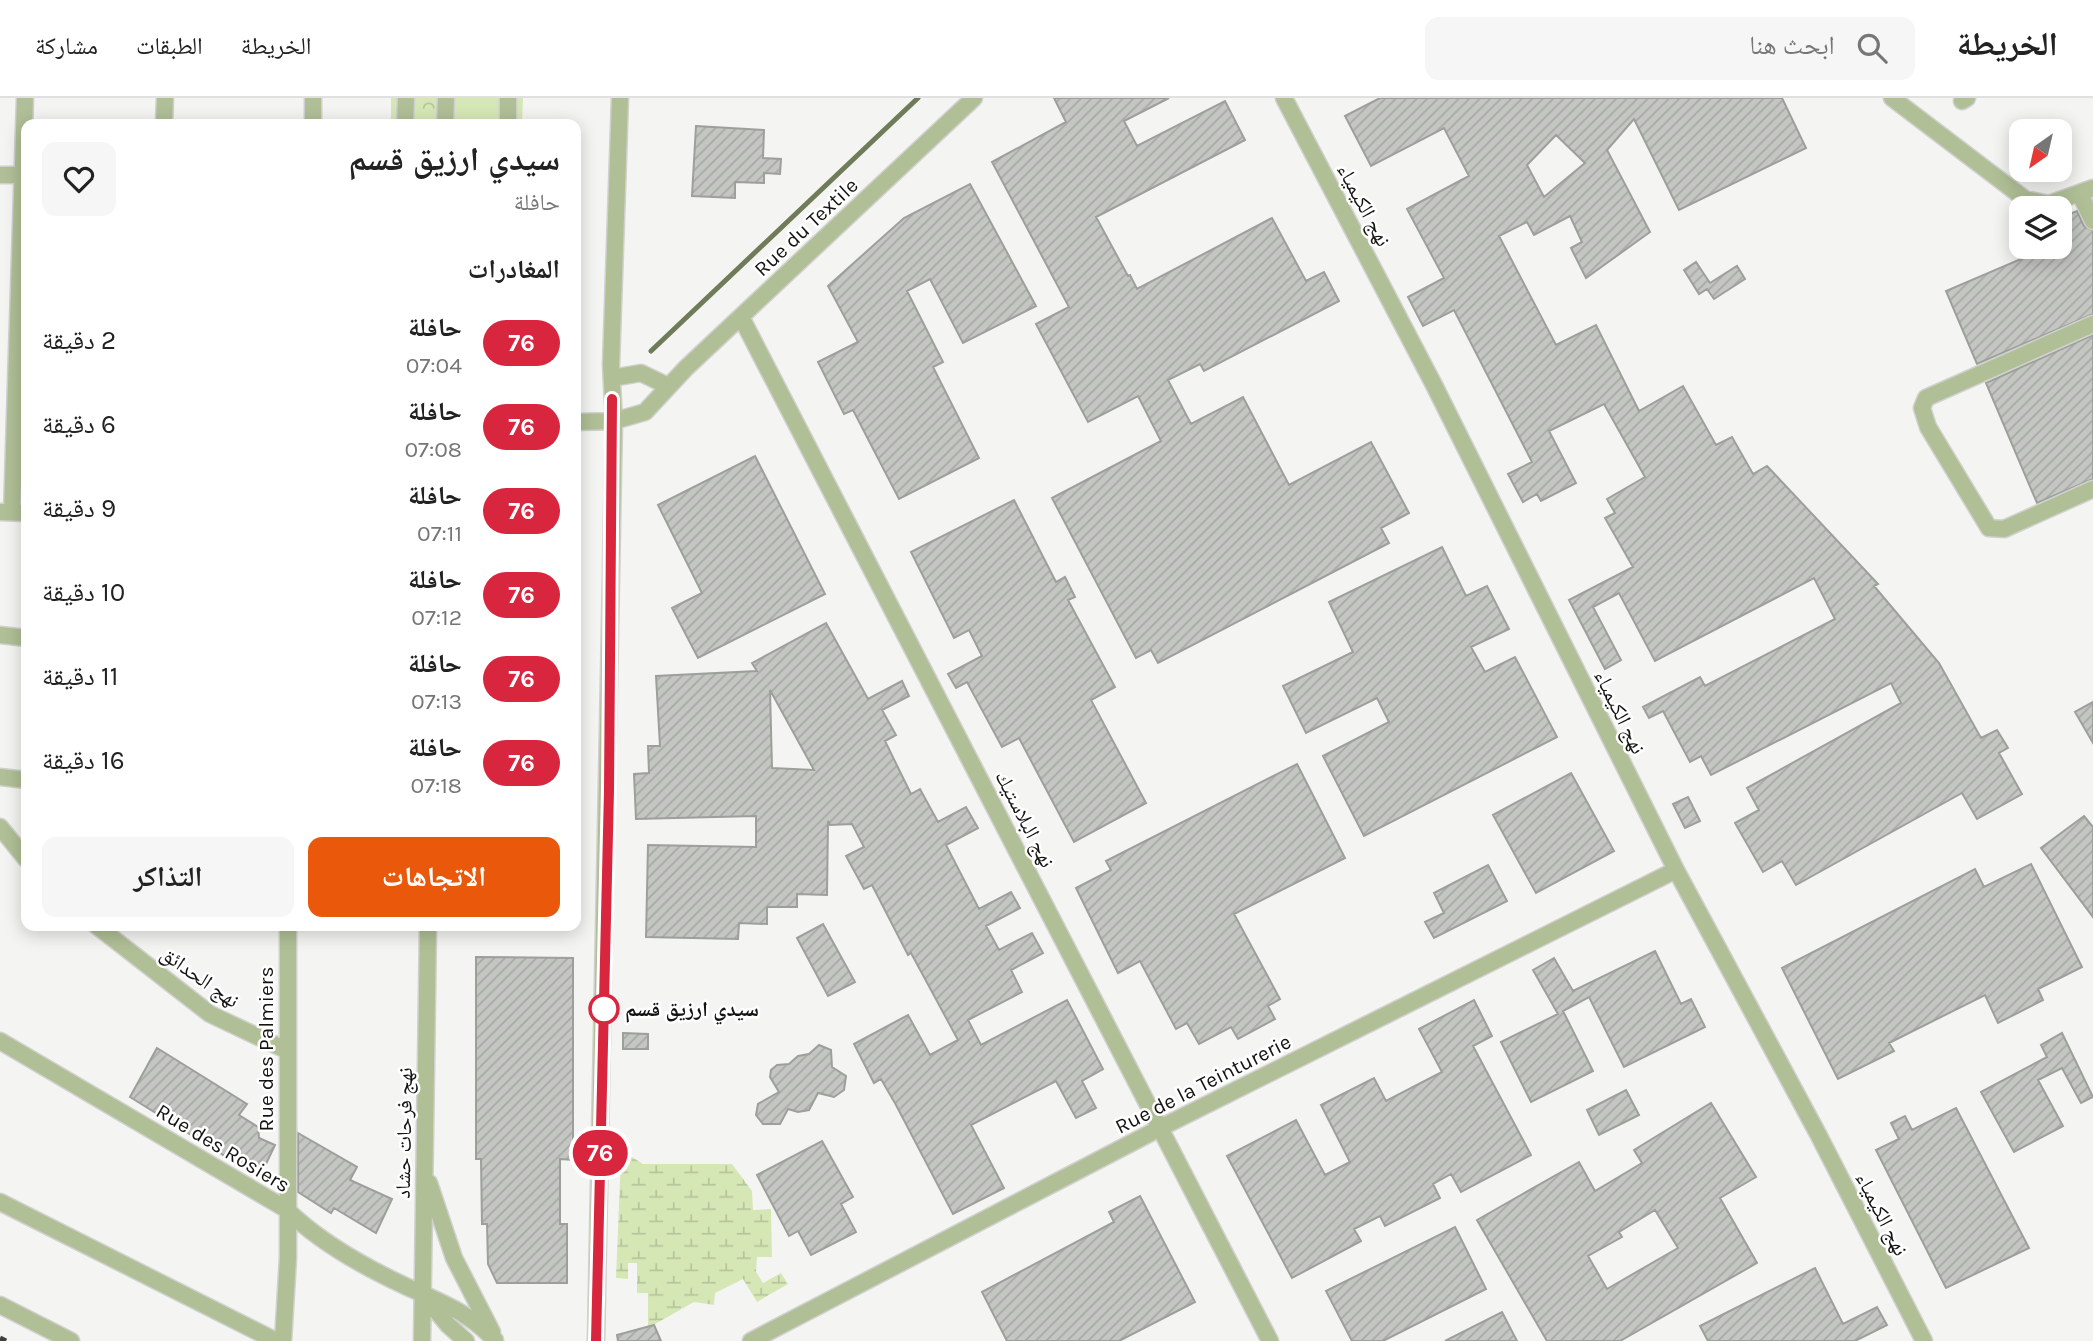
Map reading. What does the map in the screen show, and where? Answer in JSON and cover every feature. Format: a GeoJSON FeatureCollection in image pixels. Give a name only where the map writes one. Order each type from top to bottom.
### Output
{"type":"FeatureCollection","features":[{"type":"Feature","properties":{"kind":"street"},"geometry":{"type":"LineString","coordinates":[[25,98],[25,119]]}},
{"type":"Feature","properties":{"kind":"street"},"geometry":{"type":"LineString","coordinates":[[164,119],[165,98]]}},
{"type":"Feature","properties":{"kind":"street"},"geometry":{"type":"LineString","coordinates":[[313,98],[313,119]]}},
{"type":"Feature","properties":{"kind":"street"},"geometry":{"type":"LineString","coordinates":[[405,98],[405,119]]}},
{"type":"Feature","properties":{"kind":"street"},"geometry":{"type":"LineString","coordinates":[[445,119],[446,98]]}},
{"type":"Feature","properties":{"kind":"street"},"geometry":{"type":"LineString","coordinates":[[508,119],[509,98]]}},
{"type":"Feature","properties":{"kind":"street"},"geometry":{"type":"LineString","coordinates":[[596,1341],[609,790],[614,421],[612,342],[620,98]]}},
{"type":"Feature","properties":{"kind":"street","name":"Rue du Textile"},"geometry":{"type":"LineString","coordinates":[[581,422],[614,421],[645,412],[668,386],[974,98]]}},
{"type":"Feature","properties":{"kind":"street","name":"نهج الكيمياء"},"geometry":{"type":"LineString","coordinates":[[1284,98],[1434,385],[1676,870],[1818,1134],[1924,1341]]}},
{"type":"Feature","properties":{"kind":"street"},"geometry":{"type":"LineString","coordinates":[[1892,98],[2025,199],[2049,204],[2087,191],[2093,221]]}},
{"type":"Feature","properties":{"kind":"street"},"geometry":{"type":"LineString","coordinates":[[0,175],[21,175]]}},
{"type":"Feature","properties":{"kind":"street"},"geometry":{"type":"LineString","coordinates":[[13,512],[21,287]]}},
{"type":"Feature","properties":{"kind":"street","name":"نهج البلاستيك"},"geometry":{"type":"LineString","coordinates":[[741,317],[1162,1127],[1270,1341]]}},
{"type":"Feature","properties":{"kind":"street"},"geometry":{"type":"LineString","coordinates":[[2093,324],[1926,398],[1922,408],[1928,427],[1989,528],[2004,529],[2093,489]]}},
{"type":"Feature","properties":{"kind":"street"},"geometry":{"type":"LineString","coordinates":[[612,378],[640,373],[668,386]]}},
{"type":"Feature","properties":{"kind":"street"},"geometry":{"type":"LineString","coordinates":[[0,635],[21,637]]}},
{"type":"Feature","properties":{"kind":"street"},"geometry":{"type":"LineString","coordinates":[[0,777],[21,779]]}},
{"type":"Feature","properties":{"kind":"street"},"geometry":{"type":"LineString","coordinates":[[0,827],[21,853]]}},
{"type":"Feature","properties":{"kind":"street","name":"Rue de la Teinturerie"},"geometry":{"type":"LineString","coordinates":[[751,1341],[1162,1127],[1676,870]]}},
{"type":"Feature","properties":{"kind":"street","name":"نهج الحدائق"},"geometry":{"type":"LineString","coordinates":[[103,931],[210,1014],[286,1050]]}},
{"type":"Feature","properties":{"kind":"street","name":"Rue des Palmiers"},"geometry":{"type":"LineString","coordinates":[[283,1341],[288,1258],[288,931]]}},
{"type":"Feature","properties":{"kind":"street","name":"نهج فرحات حشاد"},"geometry":{"type":"LineString","coordinates":[[422,1341],[428,931]]}},
{"type":"Feature","properties":{"kind":"street","name":"Rue des Rosiers"},"geometry":{"type":"LineString","coordinates":[[0,1041],[286,1209],[308,1231],[423,1294],[463,1312],[496,1340]]}},
{"type":"Feature","properties":{"kind":"street"},"geometry":{"type":"LineString","coordinates":[[424,1168],[454,1258],[496,1340]]}},
{"type":"Feature","properties":{"kind":"street"},"geometry":{"type":"LineString","coordinates":[[0,1202],[276,1341]]}},
{"type":"Feature","properties":{"kind":"street"},"geometry":{"type":"LineString","coordinates":[[423,1294],[448,1325],[466,1341]]}},
{"type":"Feature","properties":{"kind":"street"},"geometry":{"type":"LineString","coordinates":[[0,1305],[71,1341]]}},
{"type":"Feature","properties":{"kind":"green space"},"geometry":{"type":"Polygon","coordinates":[[[391,98],[523,98],[522,119],[391,119],[391,98]]]}},
{"type":"Feature","properties":{"kind":"green space"},"geometry":{"type":"Polygon","coordinates":[[[416,98],[438,98],[438,119],[415,119],[416,98]]]}},
{"type":"Feature","properties":{"kind":"green space"},"geometry":{"type":"Polygon","coordinates":[[[621,1157],[632,1157],[643,1164],[732,1164],[752,1191],[753,1210],[771,1209],[772,1257],[757,1257],[756,1272],[763,1283],[781,1273],[788,1284],[757,1302],[743,1279],[715,1293],[714,1305],[694,1302],[648,1328],[648,1293],[637,1293],[637,1263],[628,1263],[628,1279],[616,1278],[621,1157]]]}},
{"type":"Feature","properties":{"kind":"building"},"geometry":{"type":"Polygon","coordinates":[[[1054,98],[1169,98],[1124,121],[1137,146],[1225,101],[1245,140],[1096,217],[1128,276],[1130,275],[1137,289],[1272,218],[1306,281],[1324,272],[1339,301],[1204,371],[1200,364],[1168,380],[1191,424],[1243,397],[1289,485],[1371,442],[1409,513],[1381,528],[1389,543],[1158,663],[1151,650],[1136,658],[1052,498],[1161,441],[1138,396],[1088,422],[1036,324],[1069,307],[992,162],[1066,122],[1054,98]]]}},
{"type":"Feature","properties":{"kind":"building"},"geometry":{"type":"Polygon","coordinates":[[[1380,98],[1782,98],[1806,148],[1679,210],[1634,119],[1607,150],[1650,232],[1586,278],[1571,248],[1582,242],[1570,216],[1534,235],[1527,222],[1499,236],[1556,345],[1596,325],[1639,411],[1683,386],[1716,445],[1732,437],[1753,474],[1767,466],[1878,584],[1874,586],[1939,663],[1981,738],[1997,730],[2008,748],[1999,753],[2022,794],[1977,819],[1962,793],[1796,885],[1782,861],[1763,872],[1735,823],[1759,810],[1747,788],[1901,703],[1891,683],[1711,775],[1701,756],[1690,762],[1663,711],[1649,718],[1643,707],[1700,677],[1705,686],[1835,619],[1814,578],[1655,661],[1619,593],[1593,607],[1621,660],[1605,669],[1569,600],[1633,567],[1605,518],[1615,513],[1607,499],[1645,477],[1604,404],[1549,431],[1576,483],[1541,501],[1537,494],[1523,502],[1508,474],[1532,462],[1454,310],[1423,326],[1408,297],[1444,278],[1407,209],[1469,176],[1444,128],[1371,166],[1345,116],[1380,98]],[[1556,135],[1527,165],[1544,197],[1585,163],[1556,135]]]}},
{"type":"Feature","properties":{"kind":"building"},"geometry":{"type":"Polygon","coordinates":[[[696,126],[764,130],[763,158],[781,159],[780,174],[764,173],[764,183],[735,182],[735,198],[692,196],[696,126]]]}},
{"type":"Feature","properties":{"kind":"building"},"geometry":{"type":"Polygon","coordinates":[[[970,184],[1036,306],[963,343],[930,279],[907,291],[943,362],[933,367],[979,458],[899,499],[853,410],[844,414],[818,362],[858,342],[828,286],[904,218],[970,184]]]}},
{"type":"Feature","properties":{"kind":"building"},"geometry":{"type":"Polygon","coordinates":[[[2077,211],[2084,226],[2093,231],[2093,314],[1977,364],[1946,291],[2021,259],[2072,259],[2072,213],[2077,211]]]}},
{"type":"Feature","properties":{"kind":"building"},"geometry":{"type":"Polygon","coordinates":[[[1696,262],[1710,283],[1737,266],[1745,279],[1714,299],[1707,289],[1699,294],[1684,270],[1696,262]]]}},
{"type":"Feature","properties":{"kind":"building"},"geometry":{"type":"Polygon","coordinates":[[[2093,335],[2093,479],[2037,503],[1986,383],[2093,335]]]}},
{"type":"Feature","properties":{"kind":"building"},"geometry":{"type":"Polygon","coordinates":[[[755,456],[825,594],[698,658],[672,608],[702,593],[658,505],[755,456]]]}},
{"type":"Feature","properties":{"kind":"building"},"geometry":{"type":"Polygon","coordinates":[[[1014,500],[1056,582],[1065,577],[1075,597],[1068,600],[1115,687],[1091,700],[1146,803],[1074,842],[1019,738],[1002,747],[967,682],[956,688],[948,674],[982,656],[969,630],[954,638],[911,552],[1014,500]]]}},
{"type":"Feature","properties":{"kind":"building"},"geometry":{"type":"Polygon","coordinates":[[[1442,547],[1466,596],[1487,586],[1509,629],[1471,647],[1485,672],[1515,657],[1557,737],[1364,836],[1323,756],[1389,722],[1377,698],[1306,733],[1283,686],[1353,652],[1329,602],[1442,547]]]}},
{"type":"Feature","properties":{"kind":"building"},"geometry":{"type":"Polygon","coordinates":[[[826,623],[868,699],[902,681],[909,696],[882,710],[896,735],[885,741],[911,794],[920,789],[938,822],[966,807],[978,828],[946,845],[979,909],[1011,892],[1020,908],[986,926],[999,950],[1032,933],[1043,953],[1011,970],[1022,992],[968,1020],[981,1045],[1067,1000],[1103,1069],[1082,1081],[1096,1108],[1076,1118],[1056,1081],[971,1125],[1004,1188],[953,1214],[881,1079],[874,1083],[854,1044],[908,1015],[930,1055],[958,1040],[911,953],[908,955],[872,885],[864,889],[846,856],[864,847],[852,824],[830,825],[828,821],[827,895],[797,894],[797,907],[767,907],[767,924],[739,923],[738,939],[646,937],[648,845],[756,847],[756,816],[636,819],[634,774],[649,773],[648,746],[660,746],[656,676],[757,671],[752,663],[826,623]],[[770,690],[772,768],[814,770],[770,690]]]}},
{"type":"Feature","properties":{"kind":"building"},"geometry":{"type":"Polygon","coordinates":[[[2093,702],[2093,743],[2075,712],[2093,702]]]}},
{"type":"Feature","properties":{"kind":"building"},"geometry":{"type":"Polygon","coordinates":[[[1297,764],[1345,858],[1234,914],[1280,999],[1268,1006],[1275,1019],[1238,1039],[1231,1027],[1199,1044],[1187,1023],[1176,1029],[1140,961],[1118,973],[1076,888],[1111,870],[1106,861],[1297,764]]]}},
{"type":"Feature","properties":{"kind":"building"},"geometry":{"type":"Polygon","coordinates":[[[1571,773],[1614,851],[1536,893],[1493,815],[1571,773]]]}},
{"type":"Feature","properties":{"kind":"building"},"geometry":{"type":"Polygon","coordinates":[[[1688,797],[1700,821],[1685,828],[1673,804],[1688,797]]]}},
{"type":"Feature","properties":{"kind":"building"},"geometry":{"type":"Polygon","coordinates":[[[2084,816],[2093,827],[2093,917],[2041,848],[2084,816]]]}},
{"type":"Feature","properties":{"kind":"building"},"geometry":{"type":"Polygon","coordinates":[[[2031,864],[2082,967],[2038,989],[2043,1000],[1998,1023],[1985,995],[1889,1043],[1894,1051],[1838,1079],[1782,968],[1975,869],[1984,887],[2031,864]]]}},
{"type":"Feature","properties":{"kind":"building"},"geometry":{"type":"Polygon","coordinates":[[[1488,865],[1507,901],[1434,938],[1425,922],[1444,913],[1434,893],[1488,865]]]}},
{"type":"Feature","properties":{"kind":"building"},"geometry":{"type":"Polygon","coordinates":[[[823,924],[855,982],[828,996],[797,938],[823,924]]]}},
{"type":"Feature","properties":{"kind":"building"},"geometry":{"type":"Polygon","coordinates":[[[1655,951],[1681,1004],[1691,999],[1705,1027],[1624,1067],[1589,997],[1563,1011],[1593,1071],[1531,1102],[1501,1042],[1558,1014],[1533,970],[1554,958],[1573,991],[1655,951]]]}},
{"type":"Feature","properties":{"kind":"building"},"geometry":{"type":"Polygon","coordinates":[[[476,957],[573,958],[573,1160],[560,1159],[560,1224],[567,1224],[567,1283],[497,1283],[488,1264],[487,1224],[482,1224],[481,1159],[476,1159],[476,957]]]}},
{"type":"Feature","properties":{"kind":"building"},"geometry":{"type":"Polygon","coordinates":[[[1474,1000],[1492,1036],[1473,1046],[1531,1155],[1461,1192],[1451,1174],[1433,1184],[1440,1198],[1385,1226],[1380,1216],[1354,1229],[1361,1241],[1292,1278],[1227,1156],[1296,1120],[1325,1175],[1350,1162],[1321,1105],[1374,1078],[1386,1101],[1442,1072],[1419,1029],[1474,1000]]]}},
{"type":"Feature","properties":{"kind":"building"},"geometry":{"type":"Polygon","coordinates":[[[623,1033],[648,1034],[648,1049],[623,1049],[623,1033]]]}},
{"type":"Feature","properties":{"kind":"building"},"geometry":{"type":"Polygon","coordinates":[[[2062,1033],[2093,1097],[2081,1103],[2062,1068],[2038,1080],[2063,1126],[2014,1152],[1981,1092],[2047,1057],[2041,1045],[2062,1033]]]}},
{"type":"Feature","properties":{"kind":"building"},"geometry":{"type":"Polygon","coordinates":[[[819,1045],[831,1050],[832,1067],[846,1076],[844,1090],[834,1097],[818,1093],[809,1110],[798,1112],[788,1109],[780,1124],[763,1124],[756,1115],[758,1104],[779,1092],[770,1077],[771,1070],[777,1065],[789,1064],[798,1056],[809,1054],[819,1045]]]}},
{"type":"Feature","properties":{"kind":"building"},"geometry":{"type":"Polygon","coordinates":[[[157,1048],[247,1104],[239,1115],[258,1127],[259,1138],[275,1145],[265,1166],[244,1168],[130,1097],[157,1048]]]}},
{"type":"Feature","properties":{"kind":"building"},"geometry":{"type":"Polygon","coordinates":[[[1626,1090],[1639,1115],[1599,1135],[1587,1110],[1626,1090]]]}},
{"type":"Feature","properties":{"kind":"building"},"geometry":{"type":"Polygon","coordinates":[[[1711,1103],[1756,1177],[1720,1198],[1757,1263],[1620,1341],[1547,1341],[1477,1220],[1579,1162],[1595,1191],[1642,1163],[1634,1150],[1711,1103]],[[1655,1210],[1619,1232],[1622,1237],[1588,1256],[1607,1289],[1678,1248],[1655,1210]]]}},
{"type":"Feature","properties":{"kind":"building"},"geometry":{"type":"Polygon","coordinates":[[[1956,1108],[2029,1248],[1946,1288],[1876,1150],[1899,1139],[1891,1123],[1905,1116],[1912,1130],[1956,1108]]]}},
{"type":"Feature","properties":{"kind":"building"},"geometry":{"type":"Polygon","coordinates":[[[298,1133],[357,1167],[350,1180],[392,1199],[376,1233],[334,1208],[331,1213],[298,1192],[298,1133]]]}},
{"type":"Feature","properties":{"kind":"building"},"geometry":{"type":"Polygon","coordinates":[[[822,1141],[853,1197],[841,1204],[856,1232],[811,1255],[798,1231],[789,1236],[757,1175],[822,1141]]]}},
{"type":"Feature","properties":{"kind":"building"},"geometry":{"type":"Polygon","coordinates":[[[1140,1196],[1195,1302],[1119,1341],[1007,1341],[982,1292],[1114,1222],[1109,1212],[1140,1196]]]}},
{"type":"Feature","properties":{"kind":"building"},"geometry":{"type":"Polygon","coordinates":[[[1455,1227],[1486,1289],[1383,1341],[1352,1341],[1326,1291],[1455,1227]]]}},
{"type":"Feature","properties":{"kind":"building"},"geometry":{"type":"Polygon","coordinates":[[[1815,1268],[1843,1324],[1877,1307],[1887,1325],[1855,1341],[1708,1341],[1700,1326],[1815,1268]]]}},
{"type":"Feature","properties":{"kind":"building"},"geometry":{"type":"Polygon","coordinates":[[[1502,1312],[1517,1341],[1445,1341],[1502,1312]]]}},
{"type":"Feature","properties":{"kind":"building"},"geometry":{"type":"Polygon","coordinates":[[[654,1325],[661,1341],[618,1341],[617,1335],[654,1325]]]}},
{"type":"Feature","properties":{"kind":"waterway"},"geometry":{"type":"LineString","coordinates":[[651,351],[918,98]]}},
{"type":"Feature","properties":{"kind":"railway"},"geometry":{"type":"LineString","coordinates":[[0,1338],[6,1341]]}},
{"type":"Feature","properties":{"kind":"bus line","name":"76"},"geometry":{"type":"LineString","coordinates":[[596,1341],[609,790],[614,421],[612,399]]}},
{"type":"Feature","properties":{"kind":"place","name":"سيدي ارزيق قسم"},"geometry":{"type":"Point","coordinates":[604,1009]}}]}
